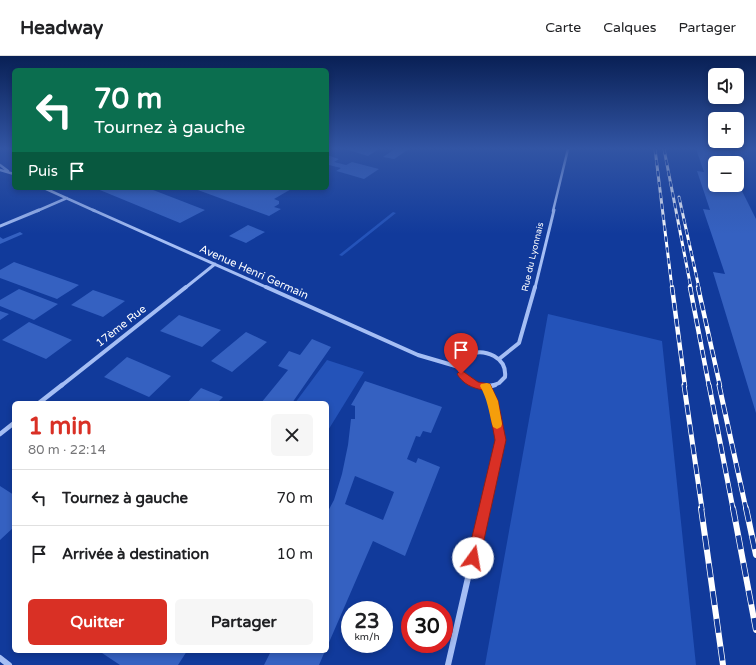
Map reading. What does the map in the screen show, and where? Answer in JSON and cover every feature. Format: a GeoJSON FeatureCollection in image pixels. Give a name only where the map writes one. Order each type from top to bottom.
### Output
{"type":"FeatureCollection","features":[{"type":"Feature","properties":{"kind":"street","name":"Rue du Lyonnais"},"geometry":{"type":"LineString","coordinates":[[499,359],[519,343],[532,301],[561,177]]}},
{"type":"Feature","properties":{"kind":"street","name":"Avenue Henri Germain"},"geometry":{"type":"LineString","coordinates":[[49,190],[418,356],[440,360],[459,367]]}},
{"type":"Feature","properties":{"kind":"street"},"geometry":{"type":"LineString","coordinates":[[0,226],[67,198]]}},
{"type":"Feature","properties":{"kind":"street","name":"17ème Rue"},"geometry":{"type":"LineString","coordinates":[[42,401],[216,264]]}},
{"type":"Feature","properties":{"kind":"street"},"geometry":{"type":"LineString","coordinates":[[473,353],[487,353],[499,359],[505,368],[505,377],[499,384],[487,387],[477,385],[468,381],[461,374],[459,367],[463,358],[473,353]]}},
{"type":"Feature","properties":{"kind":"street"},"geometry":{"type":"LineString","coordinates":[[448,665],[500,440],[493,401],[487,387]]}},
{"type":"Feature","properties":{"kind":"street"},"geometry":{"type":"LineString","coordinates":[[0,434],[12,425]]}},
{"type":"Feature","properties":{"kind":"street"},"geometry":{"type":"LineString","coordinates":[[0,658],[9,665]]}},
{"type":"Feature","properties":{"kind":"shaded area"},"geometry":{"type":"Polygon","coordinates":[[[393,212],[396,213],[342,256],[339,255],[393,212]]]}},
{"type":"Feature","properties":{"kind":"shaded area"},"geometry":{"type":"Polygon","coordinates":[[[548,314],[662,341],[696,665],[485,665],[548,314]]]}},
{"type":"Feature","properties":{"kind":"shaded area"},"geometry":{"type":"Polygon","coordinates":[[[327,360],[364,372],[329,429],[329,401],[296,401],[327,360]]]}},
{"type":"Feature","properties":{"kind":"building"},"geometry":{"type":"Polygon","coordinates":[[[699,177],[708,177],[708,192],[742,192],[756,219],[756,413],[713,272],[725,274],[703,209],[710,210],[699,177]]]}},
{"type":"Feature","properties":{"kind":"building"},"geometry":{"type":"Polygon","coordinates":[[[100,190],[153,190],[205,210],[180,223],[100,190]]]}},
{"type":"Feature","properties":{"kind":"building"},"geometry":{"type":"Polygon","coordinates":[[[198,190],[290,190],[274,199],[279,201],[279,204],[274,207],[281,209],[269,216],[198,190]]]}},
{"type":"Feature","properties":{"kind":"building"},"geometry":{"type":"Polygon","coordinates":[[[248,225],[265,232],[246,243],[229,236],[248,225]]]}},
{"type":"Feature","properties":{"kind":"building"},"geometry":{"type":"Polygon","coordinates":[[[20,232],[23,234],[0,244],[0,237],[3,239],[20,232]]]}},
{"type":"Feature","properties":{"kind":"building"},"geometry":{"type":"Polygon","coordinates":[[[14,262],[79,285],[57,299],[0,278],[0,270],[14,262]]]}},
{"type":"Feature","properties":{"kind":"building"},"geometry":{"type":"Polygon","coordinates":[[[19,289],[58,304],[34,320],[0,306],[0,300],[19,289]]]}},
{"type":"Feature","properties":{"kind":"building"},"geometry":{"type":"Polygon","coordinates":[[[93,290],[125,301],[103,317],[71,305],[93,290]]]}},
{"type":"Feature","properties":{"kind":"building"},"geometry":{"type":"Polygon","coordinates":[[[0,311],[9,314],[0,320],[0,311]]]}},
{"type":"Feature","properties":{"kind":"building"},"geometry":{"type":"Polygon","coordinates":[[[179,315],[221,330],[202,347],[160,331],[179,315]]]}},
{"type":"Feature","properties":{"kind":"building"},"geometry":{"type":"Polygon","coordinates":[[[29,322],[72,340],[46,359],[2,340],[29,322]]]}},
{"type":"Feature","properties":{"kind":"building"},"geometry":{"type":"Polygon","coordinates":[[[246,332],[267,342],[232,372],[211,361],[246,332]]]}},
{"type":"Feature","properties":{"kind":"building"},"geometry":{"type":"Polygon","coordinates":[[[312,339],[331,347],[293,401],[263,401],[288,370],[278,366],[289,351],[300,355],[312,339]]]}},
{"type":"Feature","properties":{"kind":"building"},"geometry":{"type":"Polygon","coordinates":[[[127,357],[171,376],[149,397],[104,377],[127,357]]]}},
{"type":"Feature","properties":{"kind":"building"},"geometry":{"type":"Polygon","coordinates":[[[365,381],[442,407],[431,433],[423,431],[420,437],[416,436],[407,459],[416,463],[418,458],[440,467],[405,556],[373,541],[347,601],[341,601],[341,615],[329,642],[329,509],[334,500],[342,474],[348,445],[351,419],[355,419],[355,406],[351,405],[365,381]],[[355,476],[345,504],[383,520],[394,492],[355,476]]]}},
{"type":"Feature","properties":{"kind":"building"},"geometry":{"type":"Polygon","coordinates":[[[201,388],[223,397],[219,401],[189,401],[201,388]]]}},
{"type":"Feature","properties":{"kind":"building"},"geometry":{"type":"Polygon","coordinates":[[[0,486],[12,494],[12,529],[0,540],[0,486]]]}},
{"type":"Feature","properties":{"kind":"building"},"geometry":{"type":"Polygon","coordinates":[[[102,653],[186,653],[178,665],[120,665],[102,653]]]}},
{"type":"Feature","properties":{"kind":"building"},"geometry":{"type":"Polygon","coordinates":[[[270,653],[324,653],[319,665],[264,665],[270,653]]]}},
{"type":"Feature","properties":{"kind":"railway"},"geometry":{"type":"LineString","coordinates":[[658,177],[672,288]]}},
{"type":"Feature","properties":{"kind":"railway"},"geometry":{"type":"LineString","coordinates":[[670,177],[691,288]]}},
{"type":"Feature","properties":{"kind":"railway"},"geometry":{"type":"LineString","coordinates":[[679,197],[699,288]]}},
{"type":"Feature","properties":{"kind":"railway"},"geometry":{"type":"LineString","coordinates":[[672,287],[685,386]]}},
{"type":"Feature","properties":{"kind":"railway"},"geometry":{"type":"LineString","coordinates":[[690,287],[709,386]]}},
{"type":"Feature","properties":{"kind":"railway"},"geometry":{"type":"LineString","coordinates":[[698,287],[720,386]]}},
{"type":"Feature","properties":{"kind":"railway"},"geometry":{"type":"LineString","coordinates":[[684,385],[702,509]]}},
{"type":"Feature","properties":{"kind":"railway"},"geometry":{"type":"LineString","coordinates":[[709,385],[733,509]]}},
{"type":"Feature","properties":{"kind":"railway"},"geometry":{"type":"LineString","coordinates":[[719,385],[746,509]]}},
{"type":"Feature","properties":{"kind":"railway"},"geometry":{"type":"LineString","coordinates":[[701,508],[723,665]]}},
{"type":"Feature","properties":{"kind":"railway"},"geometry":{"type":"LineString","coordinates":[[733,508],[756,630]]}},
{"type":"Feature","properties":{"kind":"railway"},"geometry":{"type":"LineString","coordinates":[[746,508],[756,555]]}},
{"type":"Feature","properties":{"kind":"slow traffic"},"geometry":{"type":"LineString","coordinates":[[485,386],[487,387],[493,401],[497,424]]}},
{"type":"Feature","properties":{"kind":"route"},"geometry":{"type":"LineString","coordinates":[[461,374],[468,381],[487,387],[493,401],[500,440],[473,558]]}}]}
